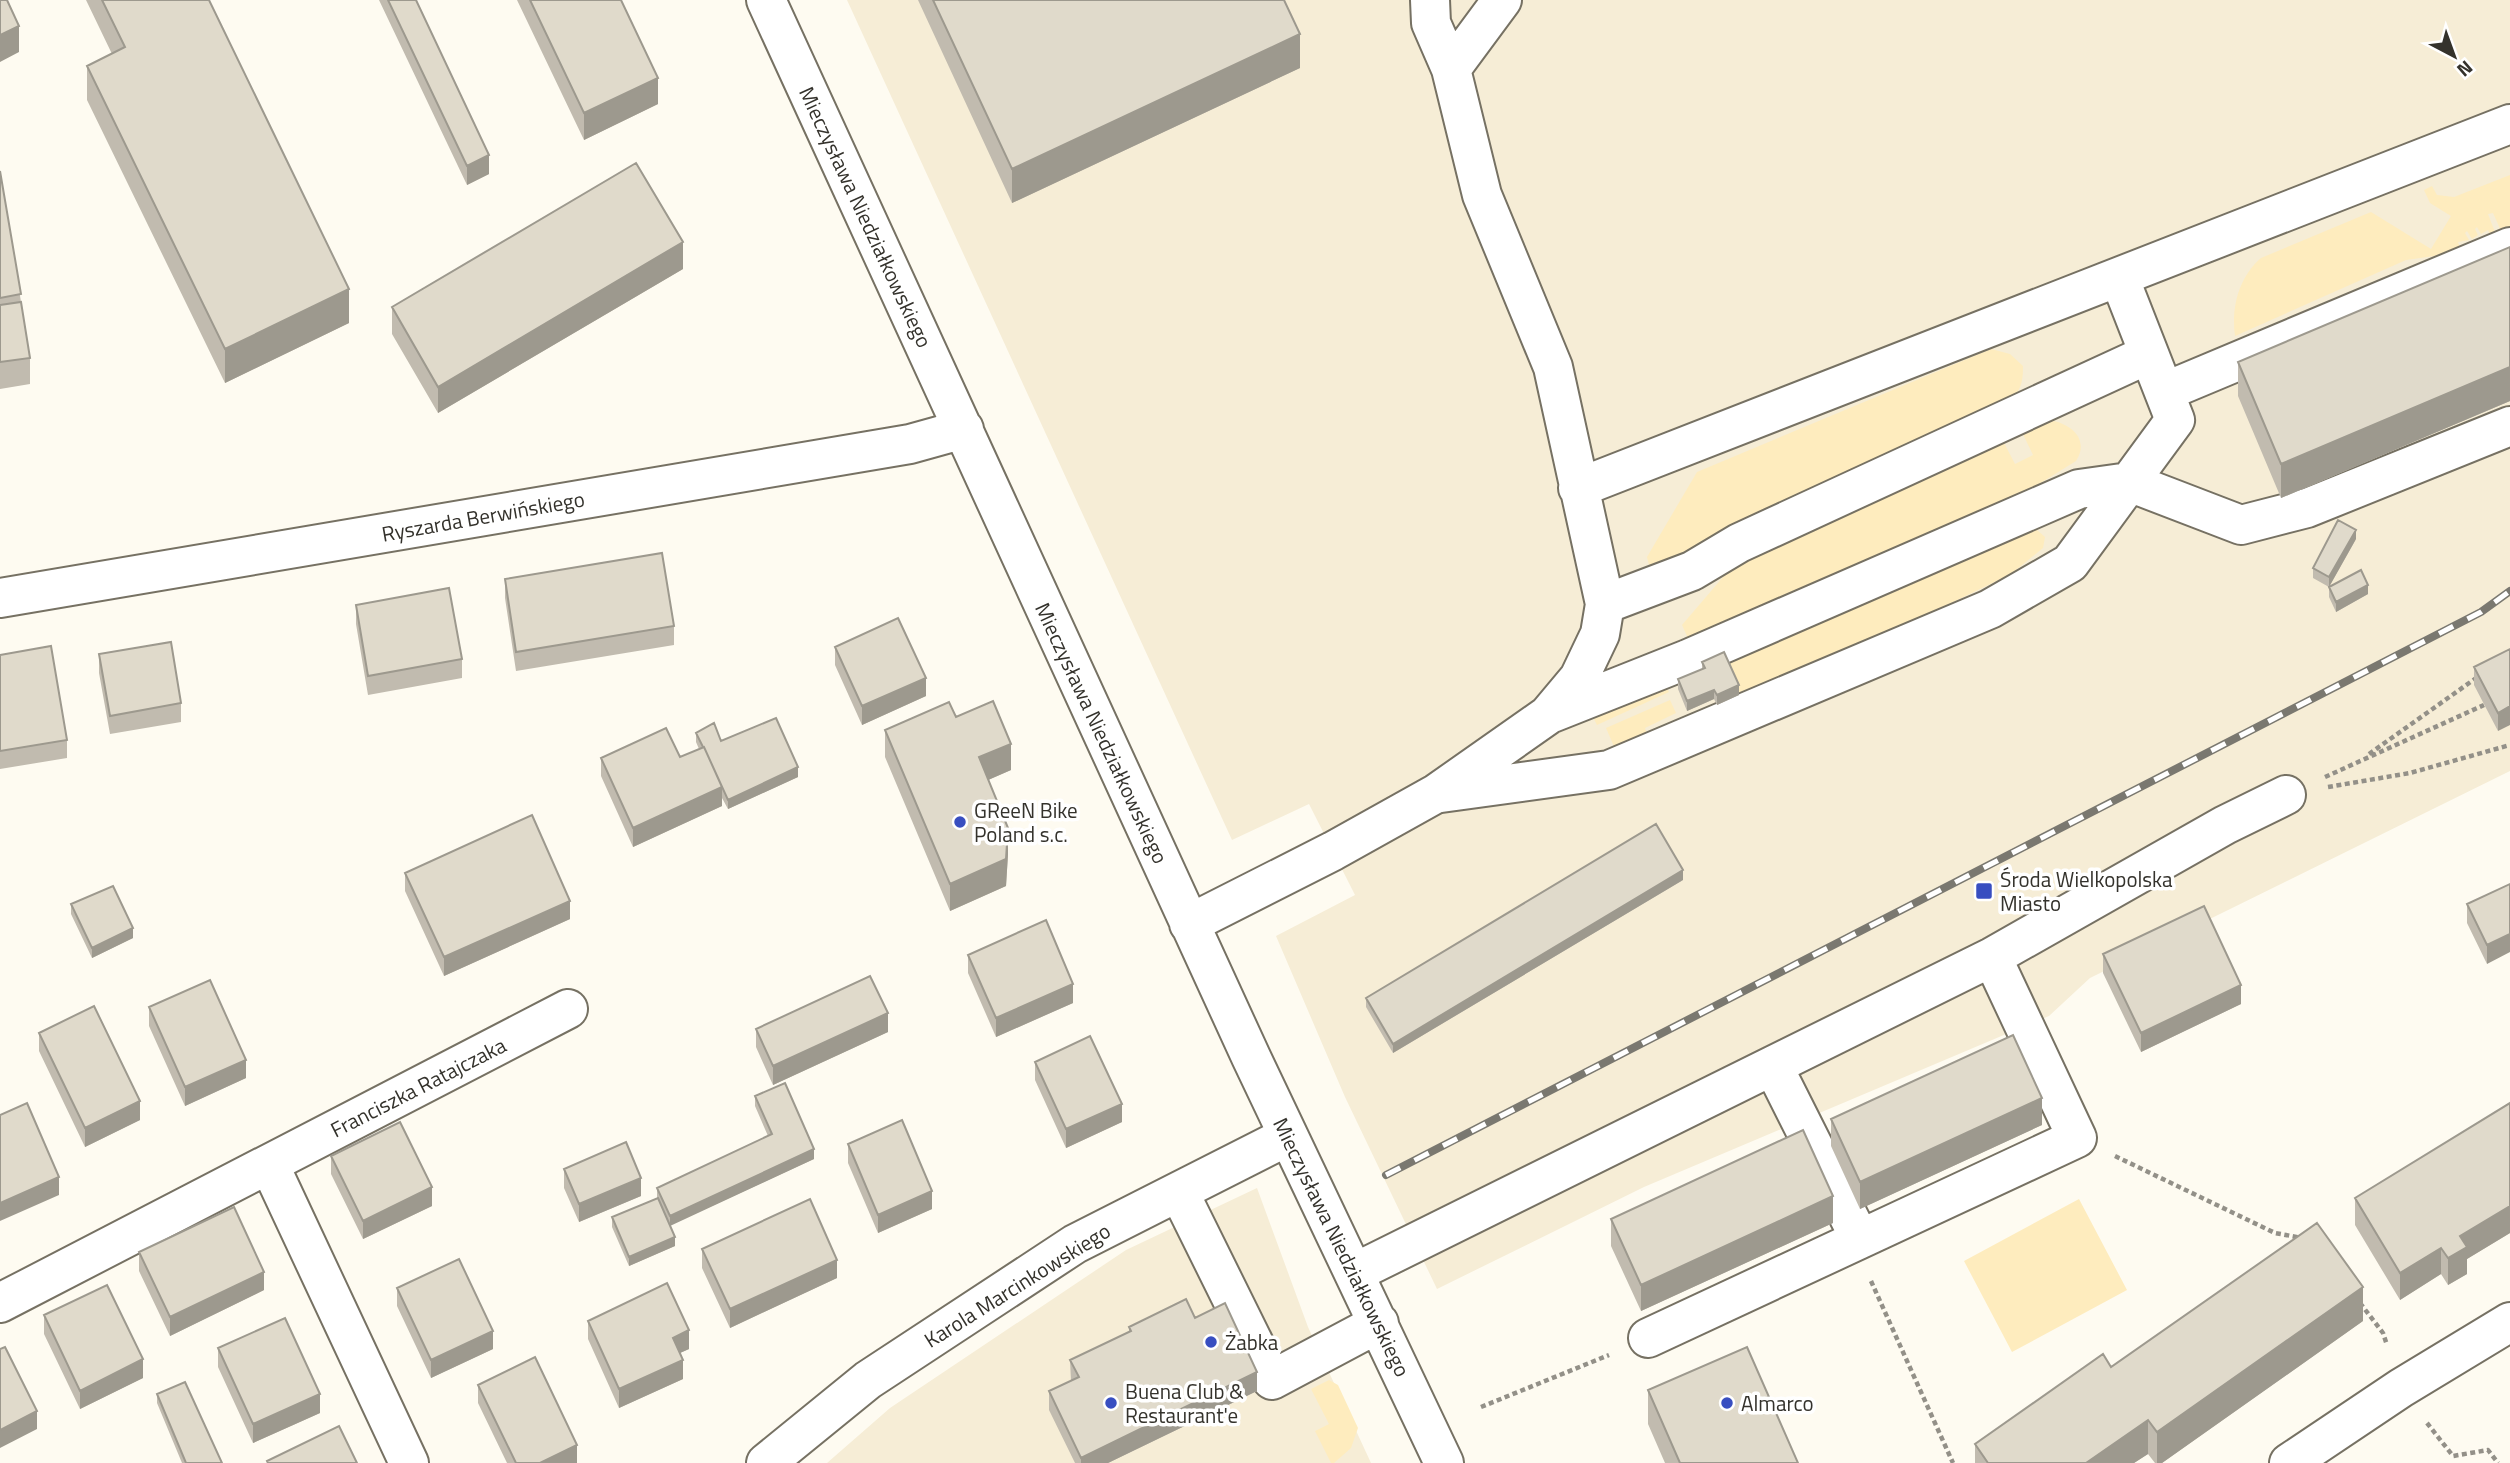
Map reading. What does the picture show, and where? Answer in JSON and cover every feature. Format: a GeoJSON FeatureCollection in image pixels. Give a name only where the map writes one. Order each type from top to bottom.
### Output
{"type":"FeatureCollection","features":[{"type":"Feature","properties":{"kind":"street","name":"Mieczysława Niedziałkowskiego"},"geometry":{"type":"LineString","coordinates":[[766,0],[1189,924],[1379,1323],[1432,1459]]}},
{"type":"Feature","properties":{"kind":"street"},"geometry":{"type":"LineString","coordinates":[[1430,0],[1431,23],[1451,69],[1482,195],[1553,367],[1605,604],[1600,634],[1579,678],[1548,715]]}},
{"type":"Feature","properties":{"kind":"street"},"geometry":{"type":"LineString","coordinates":[[1451,69],[1502,0]]}},
{"type":"Feature","properties":{"kind":"street"},"geometry":{"type":"LineString","coordinates":[[1578,488],[2510,124]]}},
{"type":"Feature","properties":{"kind":"street"},"geometry":{"type":"LineString","coordinates":[[2164,392],[2510,247]]}},
{"type":"Feature","properties":{"kind":"street"},"geometry":{"type":"LineString","coordinates":[[1437,793],[1609,770],[1990,609],[2070,563],[2175,420],[2119,277]]}},
{"type":"Feature","properties":{"kind":"street"},"geometry":{"type":"LineString","coordinates":[[1605,604],[1692,571],[1739,543],[2149,355]]}},
{"type":"Feature","properties":{"kind":"street"},"geometry":{"type":"LineString","coordinates":[[1189,924],[1333,851],[1437,793],[1548,715],[1688,659],[2079,489],[2129,482],[2241,525],[2307,508],[2510,426]]}},
{"type":"Feature","properties":{"kind":"street","name":"Ryszarda Berwińskiego"},"geometry":{"type":"LineString","coordinates":[[0,598],[910,444],[964,429]]}},
{"type":"Feature","properties":{"kind":"street"},"geometry":{"type":"LineString","coordinates":[[1354,1273],[1992,957],[2225,825],[2286,795]]}},
{"type":"Feature","properties":{"kind":"street"},"geometry":{"type":"LineString","coordinates":[[1648,1338],[2077,1138],[1992,957]]}},
{"type":"Feature","properties":{"kind":"street","name":"Franciszka Ratajczaka"},"geometry":{"type":"LineString","coordinates":[[0,1303],[568,1010]]}},
{"type":"Feature","properties":{"kind":"street"},"geometry":{"type":"LineString","coordinates":[[1773,1066],[1856,1241]]}},
{"type":"Feature","properties":{"kind":"street","name":"Karola Marcinkowskiego"},"geometry":{"type":"LineString","coordinates":[[784,1457],[867,1380],[1075,1244],[1288,1136]]}},
{"type":"Feature","properties":{"kind":"street"},"geometry":{"type":"LineString","coordinates":[[269,1164],[409,1463]]}},
{"type":"Feature","properties":{"kind":"street"},"geometry":{"type":"LineString","coordinates":[[1179,1192],[1272,1380],[1379,1323]]}},
{"type":"Feature","properties":{"kind":"street"},"geometry":{"type":"LineString","coordinates":[[2289,1463],[2400,1388],[2510,1322]]}},
{"type":"Feature","properties":{"kind":"path"},"geometry":{"type":"LineString","coordinates":[[2360,761],[2487,670]]}},
{"type":"Feature","properties":{"kind":"path"},"geometry":{"type":"LineString","coordinates":[[2286,795],[2484,705]]}},
{"type":"Feature","properties":{"kind":"path"},"geometry":{"type":"LineString","coordinates":[[2286,795],[2410,773],[2510,745]]}},
{"type":"Feature","properties":{"kind":"path"},"geometry":{"type":"LineString","coordinates":[[2077,1138],[2275,1233],[2314,1241]]}},
{"type":"Feature","properties":{"kind":"path"},"geometry":{"type":"LineString","coordinates":[[1856,1241],[1953,1463]]}},
{"type":"Feature","properties":{"kind":"path"},"geometry":{"type":"LineString","coordinates":[[2352,1292],[2383,1333],[2400,1388],[2453,1457],[2488,1450],[2498,1463]]}},
{"type":"Feature","properties":{"kind":"path"},"geometry":{"type":"LineString","coordinates":[[1481,1407],[1648,1338]]}},
{"type":"Feature","properties":{"kind":"shaded area"},"geometry":{"type":"Polygon","coordinates":[[[847,0],[2510,0],[2510,771],[2090,978],[2049,1016],[1644,1187],[1437,1289],[1345,1097],[1276,936],[1355,895],[1309,804],[1232,840],[847,0]]]}},
{"type":"Feature","properties":{"kind":"shaded area"},"geometry":{"type":"Polygon","coordinates":[[[2510,175],[2510,230],[2502,233],[2493,213],[2488,214],[2496,235],[2491,237],[2488,230],[2481,234],[2477,227],[2475,229],[2478,235],[2472,239],[2467,231],[2465,233],[2469,240],[2458,242],[2460,248],[2434,256],[2406,260],[2235,336],[2234,314],[2238,293],[2247,274],[2261,258],[2371,212],[2431,249],[2451,216],[2430,203],[2424,190],[2432,186],[2437,195],[2454,197],[2510,175]]]}},
{"type":"Feature","properties":{"kind":"shaded area"},"geometry":{"type":"Polygon","coordinates":[[[1991,349],[2010,354],[2023,366],[2022,383],[2014,397],[1688,551],[1649,565],[1647,557],[1697,472],[1991,349]]]}},
{"type":"Feature","properties":{"kind":"shaded area"},"geometry":{"type":"Polygon","coordinates":[[[2050,420],[2065,425],[2076,434],[2081,446],[2076,461],[2026,492],[1691,645],[1682,625],[1735,563],[2002,439],[2015,464],[2033,455],[2021,430],[2050,420]]]}},
{"type":"Feature","properties":{"kind":"shaded area"},"geometry":{"type":"Polygon","coordinates":[[[2032,529],[2045,537],[2043,548],[2011,574],[1740,697],[1722,658],[2032,529]]]}},
{"type":"Feature","properties":{"kind":"shaded area"},"geometry":{"type":"Polygon","coordinates":[[[1664,683],[1669,692],[1597,725],[1592,715],[1664,683]]]}},
{"type":"Feature","properties":{"kind":"shaded area"},"geometry":{"type":"Polygon","coordinates":[[[1670,700],[1676,713],[1645,728],[1648,737],[1616,751],[1606,728],[1670,700]]]}},
{"type":"Feature","properties":{"kind":"shaded area"},"geometry":{"type":"Polygon","coordinates":[[[1257,1188],[1308,1327],[1371,1463],[827,1463],[890,1408],[1126,1250],[1257,1188]]]}},
{"type":"Feature","properties":{"kind":"shaded area"},"geometry":{"type":"Polygon","coordinates":[[[2079,1199],[2127,1290],[2012,1352],[1964,1261],[2079,1199]]]}},
{"type":"Feature","properties":{"kind":"shaded area"},"geometry":{"type":"Polygon","coordinates":[[[1329,1380],[1338,1385],[1358,1428],[1351,1448],[1334,1463],[1331,1463],[1315,1431],[1329,1424],[1311,1389],[1329,1380]]]}},
{"type":"Feature","properties":{"kind":"building"},"geometry":{"type":"Polygon","coordinates":[[[0,0],[7,0],[19,26],[0,35],[0,0]]]}},
{"type":"Feature","properties":{"kind":"building"},"geometry":{"type":"Polygon","coordinates":[[[102,0],[209,0],[349,289],[225,349],[87,66],[125,47],[102,0]]]}},
{"type":"Feature","properties":{"kind":"building"},"geometry":{"type":"Polygon","coordinates":[[[388,0],[416,0],[489,155],[467,166],[388,0]]]}},
{"type":"Feature","properties":{"kind":"building"},"geometry":{"type":"Polygon","coordinates":[[[530,0],[621,0],[658,78],[584,113],[530,0]]]}},
{"type":"Feature","properties":{"kind":"building"},"geometry":{"type":"Polygon","coordinates":[[[933,0],[1284,0],[1300,34],[1012,169],[933,0]]]}},
{"type":"Feature","properties":{"kind":"building"},"geometry":{"type":"Polygon","coordinates":[[[636,163],[683,242],[438,387],[392,307],[636,163]]]}},
{"type":"Feature","properties":{"kind":"building"},"geometry":{"type":"Polygon","coordinates":[[[0,171],[21,294],[0,298],[0,171]]]}},
{"type":"Feature","properties":{"kind":"building"},"geometry":{"type":"Polygon","coordinates":[[[2510,247],[2510,367],[2281,464],[2238,362],[2510,247]]]}},
{"type":"Feature","properties":{"kind":"building"},"geometry":{"type":"Polygon","coordinates":[[[21,302],[30,358],[0,362],[0,305],[21,302]]]}},
{"type":"Feature","properties":{"kind":"building"},"geometry":{"type":"Polygon","coordinates":[[[2338,520],[2356,530],[2329,577],[2313,568],[2338,520]]]}},
{"type":"Feature","properties":{"kind":"building"},"geometry":{"type":"Polygon","coordinates":[[[662,553],[674,626],[516,652],[505,579],[662,553]]]}},
{"type":"Feature","properties":{"kind":"building"},"geometry":{"type":"Polygon","coordinates":[[[2361,570],[2368,585],[2336,602],[2329,587],[2361,570]]]}},
{"type":"Feature","properties":{"kind":"building"},"geometry":{"type":"Polygon","coordinates":[[[449,588],[462,659],[368,676],[356,605],[449,588]]]}},
{"type":"Feature","properties":{"kind":"building"},"geometry":{"type":"Polygon","coordinates":[[[898,618],[926,678],[862,706],[835,647],[898,618]]]}},
{"type":"Feature","properties":{"kind":"building"},"geometry":{"type":"Polygon","coordinates":[[[171,642],[181,703],[110,716],[99,654],[171,642]]]}},
{"type":"Feature","properties":{"kind":"building"},"geometry":{"type":"Polygon","coordinates":[[[51,646],[67,740],[0,751],[0,655],[51,646]]]}},
{"type":"Feature","properties":{"kind":"building"},"geometry":{"type":"Polygon","coordinates":[[[2510,649],[2510,706],[2498,713],[2474,667],[2510,649]]]}},
{"type":"Feature","properties":{"kind":"building"},"geometry":{"type":"Polygon","coordinates":[[[1724,652],[1739,685],[1717,695],[1714,690],[1687,701],[1678,679],[1705,668],[1702,662],[1724,652]]]}},
{"type":"Feature","properties":{"kind":"building"},"geometry":{"type":"Polygon","coordinates":[[[993,701],[1011,744],[979,757],[1008,828],[1006,859],[950,884],[885,730],[949,702],[956,717],[993,701]]]}},
{"type":"Feature","properties":{"kind":"building"},"geometry":{"type":"Polygon","coordinates":[[[776,718],[798,767],[728,800],[696,733],[714,723],[721,741],[776,718]]]}},
{"type":"Feature","properties":{"kind":"building"},"geometry":{"type":"Polygon","coordinates":[[[666,728],[680,757],[704,747],[722,787],[633,828],[601,758],[666,728]]]}},
{"type":"Feature","properties":{"kind":"building"},"geometry":{"type":"Polygon","coordinates":[[[532,815],[570,901],[444,957],[405,873],[532,815]]]}},
{"type":"Feature","properties":{"kind":"building"},"geometry":{"type":"Polygon","coordinates":[[[1656,824],[1683,870],[1393,1044],[1366,998],[1656,824]]]}},
{"type":"Feature","properties":{"kind":"building"},"geometry":{"type":"Polygon","coordinates":[[[2510,884],[2510,934],[2487,945],[2467,904],[2510,884]]]}},
{"type":"Feature","properties":{"kind":"building"},"geometry":{"type":"Polygon","coordinates":[[[113,886],[133,928],[92,948],[71,904],[113,886]]]}},
{"type":"Feature","properties":{"kind":"building"},"geometry":{"type":"Polygon","coordinates":[[[2204,906],[2241,985],[2141,1033],[2103,954],[2204,906]]]}},
{"type":"Feature","properties":{"kind":"building"},"geometry":{"type":"Polygon","coordinates":[[[1046,920],[1073,984],[996,1018],[968,955],[1046,920]]]}},
{"type":"Feature","properties":{"kind":"building"},"geometry":{"type":"Polygon","coordinates":[[[870,976],[888,1013],[773,1066],[756,1029],[870,976]]]}},
{"type":"Feature","properties":{"kind":"building"},"geometry":{"type":"Polygon","coordinates":[[[210,980],[246,1060],[185,1087],[149,1007],[210,980]]]}},
{"type":"Feature","properties":{"kind":"building"},"geometry":{"type":"Polygon","coordinates":[[[94,1006],[140,1101],[85,1128],[39,1033],[94,1006]]]}},
{"type":"Feature","properties":{"kind":"building"},"geometry":{"type":"Polygon","coordinates":[[[2013,1035],[2042,1098],[1860,1182],[1831,1119],[2013,1035]]]}},
{"type":"Feature","properties":{"kind":"building"},"geometry":{"type":"Polygon","coordinates":[[[1090,1036],[1122,1104],[1066,1129],[1035,1062],[1090,1036]]]}},
{"type":"Feature","properties":{"kind":"building"},"geometry":{"type":"Polygon","coordinates":[[[785,1083],[814,1149],[670,1216],[657,1188],[772,1134],[755,1096],[785,1083]]]}},
{"type":"Feature","properties":{"kind":"building"},"geometry":{"type":"Polygon","coordinates":[[[27,1103],[59,1177],[0,1203],[0,1115],[27,1103]]]}},
{"type":"Feature","properties":{"kind":"building"},"geometry":{"type":"Polygon","coordinates":[[[2510,1103],[2510,1206],[2460,1236],[2467,1247],[2448,1258],[2441,1248],[2400,1273],[2355,1198],[2510,1103]]]}},
{"type":"Feature","properties":{"kind":"building"},"geometry":{"type":"Polygon","coordinates":[[[902,1120],[932,1191],[878,1215],[848,1144],[902,1120]]]}},
{"type":"Feature","properties":{"kind":"building"},"geometry":{"type":"Polygon","coordinates":[[[400,1122],[432,1187],[363,1221],[331,1156],[400,1122]]]}},
{"type":"Feature","properties":{"kind":"building"},"geometry":{"type":"Polygon","coordinates":[[[1803,1130],[1833,1196],[1641,1285],[1611,1219],[1803,1130]]]}},
{"type":"Feature","properties":{"kind":"building"},"geometry":{"type":"Polygon","coordinates":[[[626,1142],[641,1178],[579,1204],[564,1169],[626,1142]]]}},
{"type":"Feature","properties":{"kind":"building"},"geometry":{"type":"Polygon","coordinates":[[[658,1198],[675,1237],[629,1257],[612,1217],[658,1198]]]}},
{"type":"Feature","properties":{"kind":"building"},"geometry":{"type":"Polygon","coordinates":[[[810,1199],[837,1260],[730,1309],[702,1249],[810,1199]]]}},
{"type":"Feature","properties":{"kind":"building"},"geometry":{"type":"Polygon","coordinates":[[[234,1207],[264,1272],[170,1317],[139,1252],[234,1207]]]}},
{"type":"Feature","properties":{"kind":"building"},"geometry":{"type":"Polygon","coordinates":[[[2317,1223],[2363,1287],[2157,1432],[2148,1420],[2086,1463],[1988,1463],[1975,1444],[2103,1354],[2111,1367],[2317,1223]]]}},
{"type":"Feature","properties":{"kind":"building"},"geometry":{"type":"Polygon","coordinates":[[[459,1259],[493,1331],[431,1360],[397,1288],[459,1259]]]}},
{"type":"Feature","properties":{"kind":"building"},"geometry":{"type":"Polygon","coordinates":[[[667,1283],[689,1330],[673,1338],[683,1360],[619,1389],[588,1321],[667,1283]]]}},
{"type":"Feature","properties":{"kind":"building"},"geometry":{"type":"Polygon","coordinates":[[[107,1285],[143,1359],[80,1391],[44,1315],[107,1285]]]}},
{"type":"Feature","properties":{"kind":"building"},"geometry":{"type":"Polygon","coordinates":[[[1186,1299],[1195,1318],[1225,1303],[1257,1372],[1081,1458],[1049,1391],[1079,1377],[1070,1360],[1131,1331],[1129,1327],[1186,1299]]]}},
{"type":"Feature","properties":{"kind":"building"},"geometry":{"type":"Polygon","coordinates":[[[285,1318],[320,1394],[253,1424],[218,1348],[285,1318]]]}},
{"type":"Feature","properties":{"kind":"building"},"geometry":{"type":"Polygon","coordinates":[[[5,1347],[37,1411],[0,1430],[0,1349],[5,1347]]]}},
{"type":"Feature","properties":{"kind":"building"},"geometry":{"type":"Polygon","coordinates":[[[1747,1347],[1798,1463],[1680,1463],[1648,1390],[1747,1347]]]}},
{"type":"Feature","properties":{"kind":"building"},"geometry":{"type":"Polygon","coordinates":[[[535,1357],[577,1445],[540,1463],[516,1463],[478,1385],[535,1357]]]}},
{"type":"Feature","properties":{"kind":"building"},"geometry":{"type":"Polygon","coordinates":[[[185,1382],[222,1463],[186,1463],[157,1394],[185,1382]]]}},
{"type":"Feature","properties":{"kind":"building"},"geometry":{"type":"Polygon","coordinates":[[[339,1426],[357,1463],[268,1463],[267,1461],[339,1426]]]}},
{"type":"Feature","properties":{"kind":"railway"},"geometry":{"type":"LineString","coordinates":[[1386,1175],[2481,612],[2510,591]]}},
{"type":"Feature","properties":{"kind":"place","name":"GReeN Bike Poland s.c."},"geometry":{"type":"Point","coordinates":[960,822]}},
{"type":"Feature","properties":{"kind":"place","name":"Środa Wielkopolska Miasto"},"geometry":{"type":"Point","coordinates":[1984,891]}},
{"type":"Feature","properties":{"kind":"place","name":"Żabka"},"geometry":{"type":"Point","coordinates":[1211,1342]}},
{"type":"Feature","properties":{"kind":"place","name":"Buena Club & Restaurant'e"},"geometry":{"type":"Point","coordinates":[1111,1403]}},
{"type":"Feature","properties":{"kind":"place","name":"Almarco"},"geometry":{"type":"Point","coordinates":[1727,1403]}}]}
